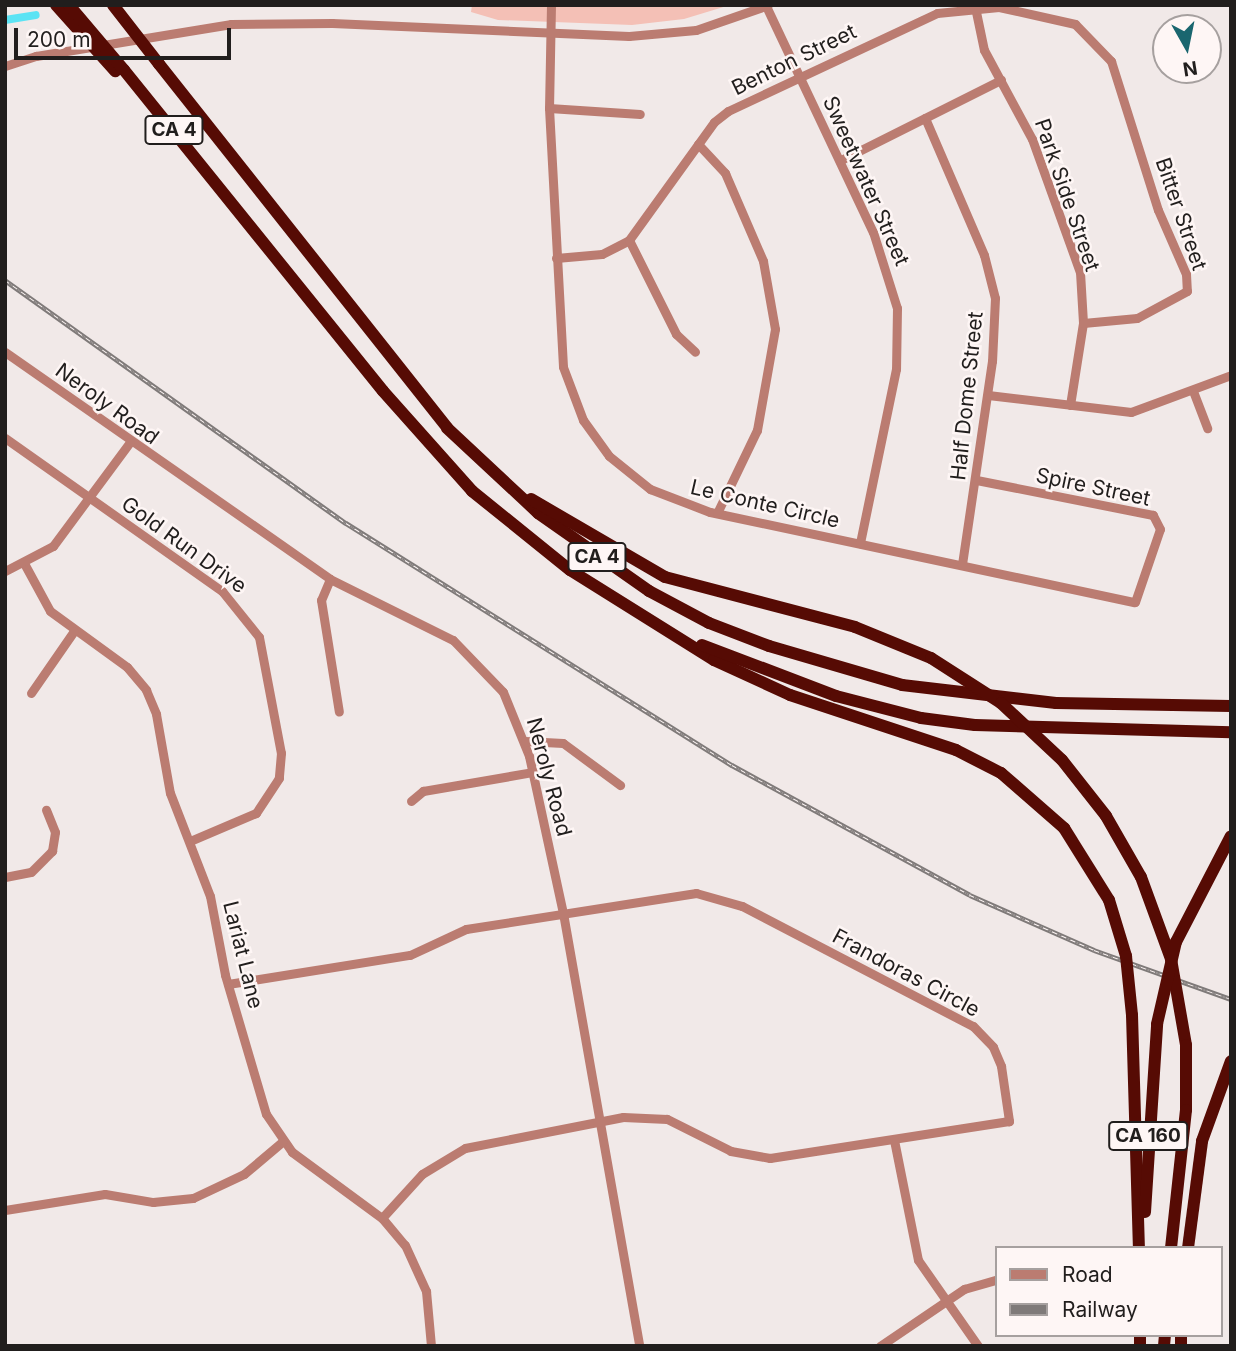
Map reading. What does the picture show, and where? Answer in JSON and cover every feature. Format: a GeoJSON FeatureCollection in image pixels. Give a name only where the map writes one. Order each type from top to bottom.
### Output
{"type":"FeatureCollection","features":[{"type":"Feature","properties":{"kind":"highway"},"geometry":{"type":"LineString","coordinates":[[57,5],[119,70]]}},
{"type":"Feature","properties":{"kind":"highway","name":"CA 4"},"geometry":{"type":"LineString","coordinates":[[69,5],[119,70],[223,193],[383,391],[472,491],[570,570],[676,633],[823,692],[921,718],[999,726],[1231,732]]}},
{"type":"Feature","properties":{"kind":"highway","name":"CA 4"},"geometry":{"type":"LineString","coordinates":[[113,5],[399,372],[505,484],[580,545],[649,591],[709,624],[836,669],[902,685],[1056,703],[1231,706]]}},
{"type":"Feature","properties":{"kind":"highway"},"geometry":{"type":"LineString","coordinates":[[505,484],[665,577],[855,626],[931,658],[1001,703],[1062,760],[1106,816],[1141,877],[1171,960],[1185,1045],[1185,1121],[1171,1246]]}},
{"type":"Feature","properties":{"kind":"highway"},"geometry":{"type":"LineString","coordinates":[[676,633],[714,660],[764,684],[956,750],[1001,773],[1064,828],[1109,900],[1126,956],[1132,1015],[1141,1246]]}},
{"type":"Feature","properties":{"kind":"highway","name":"CA 160"},"geometry":{"type":"LineString","coordinates":[[1141,1246],[1157,1024],[1176,942],[1231,836]]}},
{"type":"Feature","properties":{"kind":"highway","name":"CA 160"},"geometry":{"type":"LineString","coordinates":[[1188,1246],[1202,1141],[1231,1061]]}},
{"type":"Feature","properties":{"kind":"street","name":"Le Conte Circle"},"geometry":{"type":"LineString","coordinates":[[551,5],[553,34],[549,108],[565,380],[593,438],[650,489],[717,513],[1135,602]]}},
{"type":"Feature","properties":{"kind":"street"},"geometry":{"type":"LineString","coordinates":[[5,66],[36,56],[231,24],[332,23],[553,34],[667,34],[767,6]]}},
{"type":"Feature","properties":{"kind":"street","name":"Sweetwater Street"},"geometry":{"type":"LineString","coordinates":[[767,6],[841,160],[891,282],[899,337],[860,543]]}},
{"type":"Feature","properties":{"kind":"street","name":"Benton Street"},"geometry":{"type":"LineString","coordinates":[[556,258],[602,254],[629,240],[698,144],[728,111],[926,17],[975,7],[1040,13],[1075,24],[1111,61],[1118,82]]}},
{"type":"Feature","properties":{"kind":"street","name":"Park Side Street"},"geometry":{"type":"LineString","coordinates":[[975,7],[980,40],[1032,139],[1075,256],[1083,323],[1070,405]]}},
{"type":"Feature","properties":{"kind":"street"},"geometry":{"type":"LineString","coordinates":[[841,160],[1001,80]]}},
{"type":"Feature","properties":{"kind":"street","name":"Bitter Street"},"geometry":{"type":"LineString","coordinates":[[1083,323],[1137,318],[1187,290],[1118,82]]}},
{"type":"Feature","properties":{"kind":"street"},"geometry":{"type":"LineString","coordinates":[[549,108],[640,114]]}},
{"type":"Feature","properties":{"kind":"street","name":"Half Dome Street"},"geometry":{"type":"LineString","coordinates":[[925,118],[992,277],[996,324],[962,565]]}},
{"type":"Feature","properties":{"kind":"street"},"geometry":{"type":"LineString","coordinates":[[698,144],[725,173],[763,261],[775,329],[757,430],[717,513]]}},
{"type":"Feature","properties":{"kind":"street"},"geometry":{"type":"LineString","coordinates":[[629,240],[676,334],[695,352]]}},
{"type":"Feature","properties":{"kind":"street","name":"Neroly Road"},"geometry":{"type":"LineString","coordinates":[[5,352],[130,442],[330,579],[432,626],[463,648],[503,692],[525,741],[563,913],[639,1346]]}},
{"type":"Feature","properties":{"kind":"street"},"geometry":{"type":"LineString","coordinates":[[988,395],[1131,412],[1231,375]]}},
{"type":"Feature","properties":{"kind":"street"},"geometry":{"type":"LineString","coordinates":[[1193,391],[1207,428]]}},
{"type":"Feature","properties":{"kind":"street","name":"Gold Run Drive"},"geometry":{"type":"LineString","coordinates":[[5,438],[235,602],[264,650],[281,753],[279,778],[256,813],[190,841]]}},
{"type":"Feature","properties":{"kind":"street"},"geometry":{"type":"LineString","coordinates":[[5,571],[26,565],[53,546],[130,442]]}},
{"type":"Feature","properties":{"kind":"street","name":"Spire Street"},"geometry":{"type":"LineString","coordinates":[[976,480],[1153,515],[1160,529],[1135,602]]}},
{"type":"Feature","properties":{"kind":"street","name":"Lariat Lane"},"geometry":{"type":"LineString","coordinates":[[26,565],[43,601],[74,631],[127,667],[146,690],[170,793],[210,896],[228,984],[258,1097],[282,1142],[382,1218],[417,1266],[430,1313],[430,1346]]}},
{"type":"Feature","properties":{"kind":"street"},"geometry":{"type":"LineString","coordinates":[[330,579],[321,600],[339,712]]}},
{"type":"Feature","properties":{"kind":"street"},"geometry":{"type":"LineString","coordinates":[[31,693],[74,631]]}},
{"type":"Feature","properties":{"kind":"street"},"geometry":{"type":"LineString","coordinates":[[525,741],[563,743],[620,785]]}},
{"type":"Feature","properties":{"kind":"street"},"geometry":{"type":"LineString","coordinates":[[411,801],[424,791],[533,772]]}},
{"type":"Feature","properties":{"kind":"street"},"geometry":{"type":"LineString","coordinates":[[5,877],[30,872],[47,859],[55,832],[46,810]]}},
{"type":"Feature","properties":{"kind":"street","name":"Frandoras Circle"},"geometry":{"type":"LineString","coordinates":[[382,1218],[422,1174],[466,1147],[628,1116],[667,1119],[731,1151],[770,1158],[1009,1121],[998,1055],[973,1026],[725,899],[678,893],[563,913]]}},
{"type":"Feature","properties":{"kind":"street"},"geometry":{"type":"LineString","coordinates":[[228,984],[410,955],[466,929],[563,913]]}},
{"type":"Feature","properties":{"kind":"street"},"geometry":{"type":"LineString","coordinates":[[894,1140],[914,1251],[978,1346]]}},
{"type":"Feature","properties":{"kind":"street"},"geometry":{"type":"LineString","coordinates":[[5,1210],[105,1194],[153,1202],[193,1198],[244,1174],[282,1142]]}},
{"type":"Feature","properties":{"kind":"street"},"geometry":{"type":"LineString","coordinates":[[880,1346],[946,1301],[995,1280]]}},
{"type":"Feature","properties":{"kind":"shaded area"},"geometry":{"type":"Polygon","coordinates":[[[472,5],[730,5],[684,19],[632,25],[498,20],[471,12],[472,5]]]}},
{"type":"Feature","properties":{"kind":"waterway"},"geometry":{"type":"LineString","coordinates":[[5,20],[36,15]]}},
{"type":"Feature","properties":{"kind":"railway"},"geometry":{"type":"LineString","coordinates":[[5,280],[346,523],[732,765],[970,895],[1094,950],[1231,999]]}}]}
